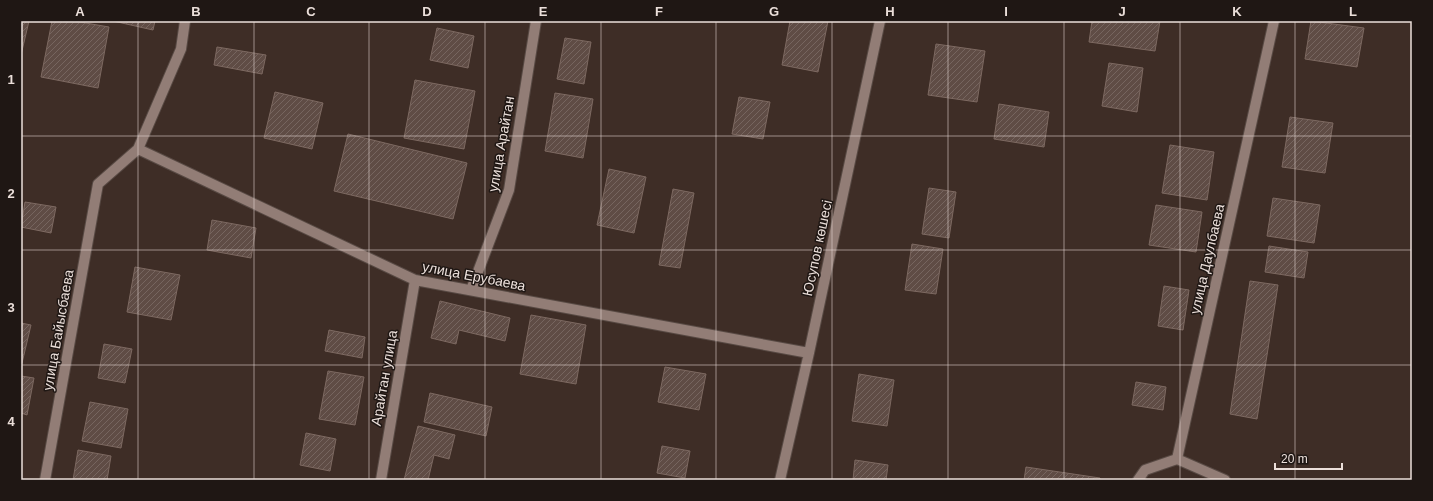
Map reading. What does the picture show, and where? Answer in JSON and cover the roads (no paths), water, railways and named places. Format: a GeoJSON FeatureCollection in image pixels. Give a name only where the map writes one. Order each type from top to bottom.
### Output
{"type":"FeatureCollection","features":[{"type":"Feature","properties":{"kind":"street"},"geometry":{"type":"LineString","coordinates":[[138,149],[181,49],[185,21]]}},
{"type":"Feature","properties":{"kind":"street","name":"улица Арайтан"},"geometry":{"type":"LineString","coordinates":[[471,290],[509,190],[536,21]]}},
{"type":"Feature","properties":{"kind":"street","name":"Юсупов көшесі"},"geometry":{"type":"LineString","coordinates":[[780,480],[809,353],[880,21]]}},
{"type":"Feature","properties":{"kind":"street","name":"улица Даулбаева"},"geometry":{"type":"LineString","coordinates":[[1176,459],[1274,21]]}},
{"type":"Feature","properties":{"kind":"street","name":"улица Байысбаева"},"geometry":{"type":"LineString","coordinates":[[45,480],[98,184],[138,149]]}},
{"type":"Feature","properties":{"kind":"street","name":"улица Ерубаева"},"geometry":{"type":"LineString","coordinates":[[138,149],[415,280],[809,353]]}},
{"type":"Feature","properties":{"kind":"street","name":"Арайтан улица"},"geometry":{"type":"LineString","coordinates":[[381,480],[415,280]]}},
{"type":"Feature","properties":{"kind":"street"},"geometry":{"type":"LineString","coordinates":[[1138,480],[1145,470],[1176,459],[1225,480]]}}]}
